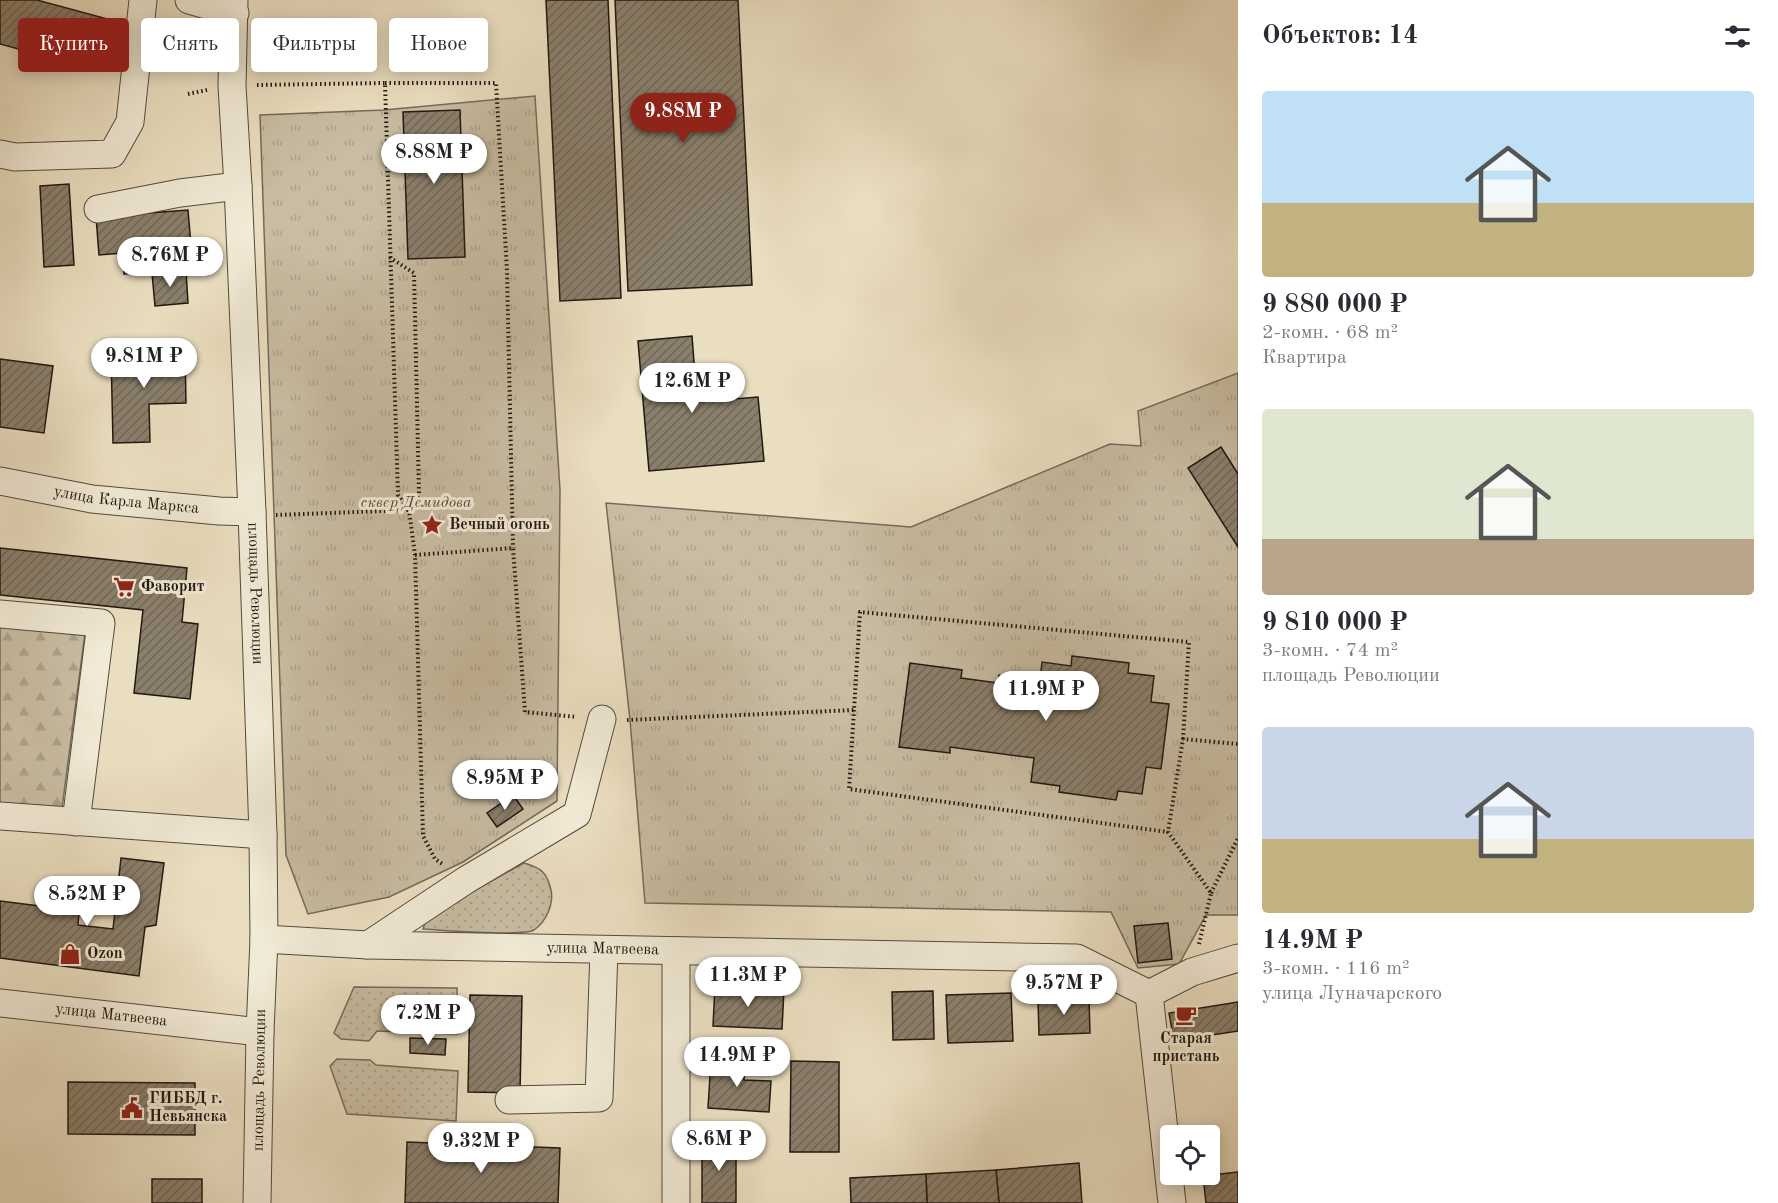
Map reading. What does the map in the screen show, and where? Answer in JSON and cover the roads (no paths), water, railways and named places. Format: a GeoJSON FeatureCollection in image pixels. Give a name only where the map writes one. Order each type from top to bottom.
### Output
{"type":"FeatureCollection","features":[{"type":"Feature","properties":{"kind":"street"},"geometry":{"type":"LineString","coordinates":[[0,154],[15,157],[112,154],[130,122],[143,0]]}},
{"type":"Feature","properties":{"kind":"street"},"geometry":{"type":"LineString","coordinates":[[189,0],[234,6]]}},
{"type":"Feature","properties":{"kind":"street","name":"площадь Революции"},"geometry":{"type":"LineString","coordinates":[[234,6],[232,86],[252,512],[263,836],[264,939],[257,1196]]}},
{"type":"Feature","properties":{"kind":"street"},"geometry":{"type":"LineString","coordinates":[[98,209],[180,193],[238,186]]}},
{"type":"Feature","properties":{"kind":"street","name":"улица Карла Маркса"},"geometry":{"type":"LineString","coordinates":[[0,481],[92,499],[252,512]]}},
{"type":"Feature","properties":{"kind":"street"},"geometry":{"type":"LineString","coordinates":[[0,614],[101,622],[76,822]]}},
{"type":"Feature","properties":{"kind":"street"},"geometry":{"type":"LineString","coordinates":[[368,945],[466,880],[577,814],[602,719]]}},
{"type":"Feature","properties":{"kind":"street"},"geometry":{"type":"LineString","coordinates":[[0,816],[263,836]]}},
{"type":"Feature","properties":{"kind":"street","name":"улица Матвеева"},"geometry":{"type":"LineString","coordinates":[[264,939],[368,945],[1077,958],[1149,994]]}},
{"type":"Feature","properties":{"kind":"street"},"geometry":{"type":"LineString","coordinates":[[509,1100],[599,1098],[604,950]]}},
{"type":"Feature","properties":{"kind":"street"},"geometry":{"type":"LineString","coordinates":[[676,951],[676,1203]]}},
{"type":"Feature","properties":{"kind":"street"},"geometry":{"type":"LineString","coordinates":[[1172,1203],[1149,994],[1192,972],[1238,958]]}},
{"type":"Feature","properties":{"kind":"street","name":"улица Матвеева"},"geometry":{"type":"LineString","coordinates":[[0,1003],[260,1032]]}},
{"type":"Feature","properties":{"kind":"place","name":"Вечный огонь"},"geometry":{"type":"Point","coordinates":[432,525]}},
{"type":"Feature","properties":{"kind":"place","name":"Фаворит"},"geometry":{"type":"Point","coordinates":[124,587]}},
{"type":"Feature","properties":{"kind":"place","name":"Ozon"},"geometry":{"type":"Point","coordinates":[70,954]}},
{"type":"Feature","properties":{"kind":"place","name":"Старая пристань"},"geometry":{"type":"Point","coordinates":[1186,1015]}},
{"type":"Feature","properties":{"kind":"place","name":"ГИББД г. Невьянска"},"geometry":{"type":"Point","coordinates":[132,1108]}},
{"type":"Feature","properties":{"kind":"park label","name":"сквер Демидова"},"geometry":{"type":"Point","coordinates":[416,503]}}]}
